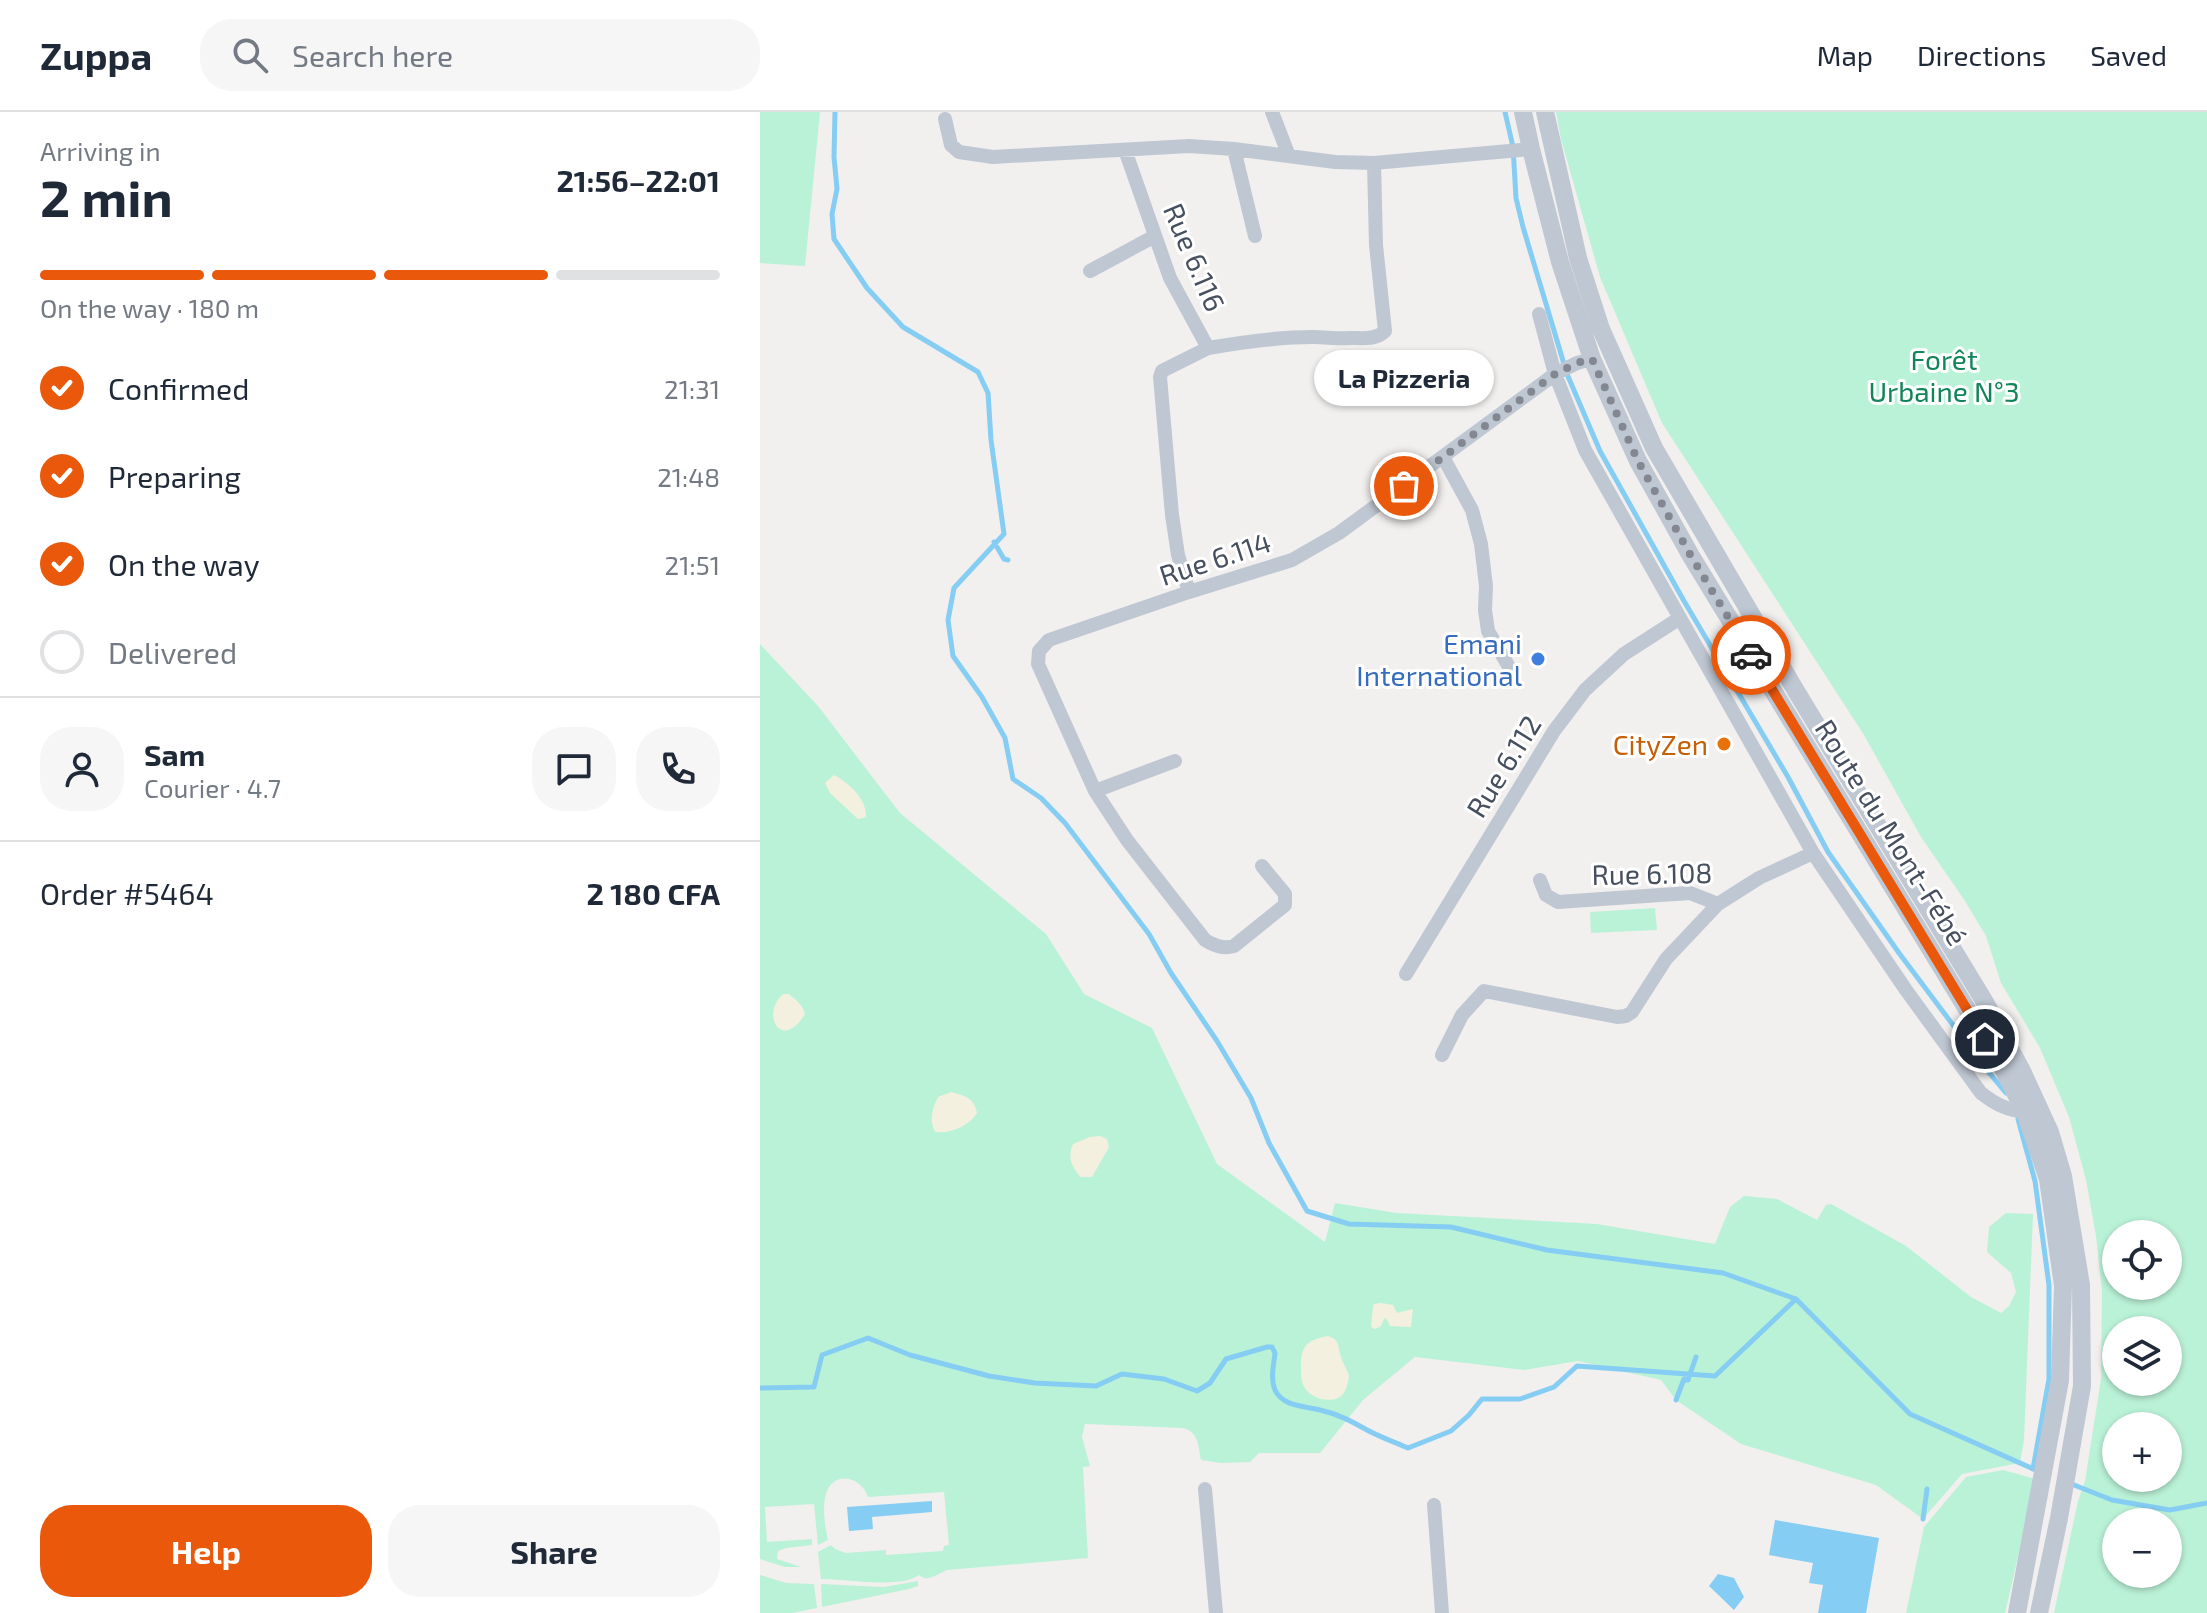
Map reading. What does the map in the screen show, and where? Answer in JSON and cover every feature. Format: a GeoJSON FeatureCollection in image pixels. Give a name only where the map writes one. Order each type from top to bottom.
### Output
{"type":"FeatureCollection","features":[{"type":"Feature","properties":{"kind":"street"},"geometry":{"type":"LineString","coordinates":[[1272,112],[1289,156]]}},
{"type":"Feature","properties":{"kind":"street","name":"Route du Mont-Fébé"},"geometry":{"type":"LineString","coordinates":[[1523,112],[1560,262],[1592,359],[1638,461],[1691,556],[1970,1013],[2025,1112],[2048,1179],[2063,1286],[2060,1380],[2017,1613]]}},
{"type":"Feature","properties":{"kind":"street","name":"Route du Mont-Fébé"},"geometry":{"type":"LineString","coordinates":[[1545,112],[1578,258],[1601,329],[1654,448],[1796,691],[1986,1004],[2050,1132],[2063,1176],[2081,1285],[2082,1386],[2039,1613]]}},
{"type":"Feature","properties":{"kind":"street"},"geometry":{"type":"LineString","coordinates":[[945,119],[951,145],[959,152],[993,157],[1189,146],[1335,162],[1374,163],[1531,149]]}},
{"type":"Feature","properties":{"kind":"street"},"geometry":{"type":"LineString","coordinates":[[1234,149],[1255,236]]}},
{"type":"Feature","properties":{"kind":"street","name":"Rue 6.116"},"geometry":{"type":"LineString","coordinates":[[1125,150],[1170,278],[1208,348],[1281,338],[1373,338],[1382,335],[1385,331],[1376,245],[1374,163]]}},
{"type":"Feature","properties":{"kind":"street"},"geometry":{"type":"LineString","coordinates":[[1090,271],[1155,236]]}},
{"type":"Feature","properties":{"kind":"street"},"geometry":{"type":"LineString","coordinates":[[1539,314],[1555,374],[1585,450],[1813,853],[1981,1093],[1996,1104],[2025,1112]]}},
{"type":"Feature","properties":{"kind":"street"},"geometry":{"type":"LineString","coordinates":[[1189,592],[1178,555],[1172,515],[1160,377],[1162,371],[1208,348]]}},
{"type":"Feature","properties":{"kind":"street","name":"Rue 6.114"},"geometry":{"type":"LineString","coordinates":[[1095,791],[1038,664],[1039,651],[1049,640],[1292,560],[1339,533],[1555,374],[1592,359]]}},
{"type":"Feature","properties":{"kind":"street"},"geometry":{"type":"LineString","coordinates":[[1443,457],[1472,510],[1481,544],[1488,631],[1508,665]]}},
{"type":"Feature","properties":{"kind":"street","name":"Rue 6.112"},"geometry":{"type":"LineString","coordinates":[[1406,974],[1554,731],[1585,690],[1624,654],[1680,618]]}},
{"type":"Feature","properties":{"kind":"street"},"geometry":{"type":"LineString","coordinates":[[1175,761],[1095,791],[1127,840],[1205,940],[1227,948],[1234,946],[1285,905],[1285,894],[1262,866]]}},
{"type":"Feature","properties":{"kind":"street","name":"Rue 6.108"},"geometry":{"type":"LineString","coordinates":[[1540,880],[1546,895],[1558,902],[1690,893],[1718,904],[1759,878],[1813,853]]}},
{"type":"Feature","properties":{"kind":"street"},"geometry":{"type":"LineString","coordinates":[[1442,1055],[1462,1015],[1484,991],[1617,1017],[1626,1016],[1632,1012],[1666,959],[1718,904]]}},
{"type":"Feature","properties":{"kind":"street"},"geometry":{"type":"LineString","coordinates":[[1205,1489],[1216,1613]]}},
{"type":"Feature","properties":{"kind":"street"},"geometry":{"type":"LineString","coordinates":[[1434,1505],[1442,1613]]}},
{"type":"Feature","properties":{"kind":"green space"},"geometry":{"type":"Polygon","coordinates":[[[760,112],[820,112],[805,266],[760,263],[760,112]]]}},
{"type":"Feature","properties":{"kind":"green space","name":"Forêt Urbaine N°3"},"geometry":{"type":"Polygon","coordinates":[[[1556,112],[2207,112],[2207,1613],[2054,1613],[2085,1481],[2101,1379],[2102,1291],[2096,1236],[2086,1180],[2069,1117],[2040,1048],[2001,983],[1986,936],[1921,837],[1864,735],[1662,423],[1600,277],[1556,112]]]}},
{"type":"Feature","properties":{"kind":"green space"},"geometry":{"type":"Polygon","coordinates":[[[760,644],[818,706],[900,813],[1046,934],[1084,994],[1152,1028],[1217,1164],[1325,1242],[1335,1203],[1397,1213],[1597,1224],[1715,1244],[1730,1207],[1744,1196],[1777,1199],[1817,1220],[1826,1205],[1831,1204],[1906,1246],[1971,1297],[2001,1313],[2009,1306],[2016,1292],[2011,1273],[1987,1252],[1989,1227],[2006,1213],[2033,1214],[2024,1440],[2020,1463],[1962,1474],[1923,1519],[1876,1485],[1741,1444],[1676,1400],[1661,1380],[1578,1361],[1524,1370],[1415,1357],[1363,1400],[1320,1453],[1259,1453],[1250,1462],[1221,1463],[1201,1460],[1195,1436],[1183,1428],[1085,1424],[1082,1437],[1090,1466],[1083,1467],[1088,1558],[947,1570],[929,1578],[919,1575],[900,1582],[821,1579],[818,1552],[831,1545],[846,1553],[886,1550],[886,1555],[943,1551],[944,1546],[949,1545],[944,1492],[868,1497],[853,1480],[841,1479],[830,1486],[826,1494],[824,1511],[828,1540],[818,1545],[814,1504],[765,1507],[767,1542],[812,1539],[812,1545],[778,1551],[777,1559],[801,1567],[785,1567],[760,1559],[760,644]]]}},
{"type":"Feature","properties":{"kind":"green space"},"geometry":{"type":"Polygon","coordinates":[[[1655,908],[1657,930],[1591,933],[1590,912],[1655,908]]]}},
{"type":"Feature","properties":{"kind":"green space"},"geometry":{"type":"Polygon","coordinates":[[[2003,1470],[2036,1479],[2005,1613],[1906,1613],[1924,1527],[1966,1477],[2003,1470]]]}},
{"type":"Feature","properties":{"kind":"green space"},"geometry":{"type":"Polygon","coordinates":[[[760,1575],[786,1583],[814,1584],[817,1608],[792,1613],[760,1613],[760,1575]]]}},
{"type":"Feature","properties":{"kind":"green space"},"geometry":{"type":"Polygon","coordinates":[[[918,1581],[918,1586],[909,1589],[822,1607],[821,1584],[884,1587],[918,1581]]]}},
{"type":"Feature","properties":{"kind":"sand"},"geometry":{"type":"Polygon","coordinates":[[[834,775],[856,792],[864,804],[866,817],[858,819],[830,793],[825,783],[834,775]]]}},
{"type":"Feature","properties":{"kind":"sand"},"geometry":{"type":"Polygon","coordinates":[[[783,994],[789,994],[797,1001],[805,1014],[789,1030],[782,1030],[774,1020],[776,1002],[783,994]]]}},
{"type":"Feature","properties":{"kind":"sand"},"geometry":{"type":"Polygon","coordinates":[[[951,1092],[968,1098],[977,1113],[959,1128],[935,1132],[932,1118],[934,1106],[938,1097],[951,1092]]]}},
{"type":"Feature","properties":{"kind":"sand"},"geometry":{"type":"Polygon","coordinates":[[[1100,1136],[1107,1139],[1109,1147],[1092,1177],[1081,1177],[1071,1162],[1073,1144],[1100,1136]]]}},
{"type":"Feature","properties":{"kind":"sand"},"geometry":{"type":"Polygon","coordinates":[[[1374,1304],[1393,1305],[1397,1313],[1413,1309],[1411,1327],[1390,1326],[1386,1318],[1381,1326],[1371,1327],[1374,1304]]]}},
{"type":"Feature","properties":{"kind":"sand"},"geometry":{"type":"Polygon","coordinates":[[[1328,1336],[1337,1342],[1349,1376],[1343,1394],[1329,1400],[1317,1398],[1308,1392],[1301,1372],[1306,1346],[1328,1336]]]}},
{"type":"Feature","properties":{"kind":"water"},"geometry":{"type":"Polygon","coordinates":[[[932,1501],[932,1512],[872,1517],[873,1529],[849,1531],[847,1507],[932,1501]]]}},
{"type":"Feature","properties":{"kind":"water"},"geometry":{"type":"Polygon","coordinates":[[[1775,1520],[1879,1538],[1866,1613],[1818,1613],[1823,1585],[1809,1583],[1813,1563],[1769,1555],[1775,1520]]]}},
{"type":"Feature","properties":{"kind":"water"},"geometry":{"type":"Polygon","coordinates":[[[1718,1574],[1734,1578],[1744,1597],[1734,1610],[1709,1586],[1718,1574]]]}},
{"type":"Feature","properties":{"kind":"waterway"},"geometry":{"type":"LineString","coordinates":[[835,112],[837,189],[832,214],[834,239],[867,288],[903,327],[978,372],[988,393],[1004,534],[954,588],[948,620],[953,656],[982,697],[1005,738],[1013,779],[1041,798],[1065,823],[1149,934],[1251,1098],[1269,1143],[1307,1211],[1349,1224],[1451,1227],[1547,1250],[1723,1273],[1796,1299],[1910,1414],[2038,1471]]}},
{"type":"Feature","properties":{"kind":"waterway"},"geometry":{"type":"LineString","coordinates":[[1505,112],[1513,147],[1516,198],[1523,227],[1567,374],[1600,451],[1828,852],[1899,953],[2006,1093]]}},
{"type":"Feature","properties":{"kind":"waterway"},"geometry":{"type":"LineString","coordinates":[[994,542],[1004,559],[1008,560]]}},
{"type":"Feature","properties":{"kind":"waterway"},"geometry":{"type":"LineString","coordinates":[[2018,1119],[2035,1181],[2049,1285],[2049,1379],[2033,1469]]}},
{"type":"Feature","properties":{"kind":"waterway"},"geometry":{"type":"LineString","coordinates":[[760,1388],[814,1387],[822,1355],[868,1338],[910,1355],[989,1376],[1035,1383],[1096,1386],[1122,1374],[1164,1379],[1197,1391],[1210,1383],[1226,1359],[1272,1347],[1275,1353],[1274,1386],[1283,1400],[1339,1416],[1408,1448],[1451,1431],[1482,1399],[1520,1399],[1554,1387],[1577,1366],[1715,1376],[1796,1299]]}},
{"type":"Feature","properties":{"kind":"waterway"},"geometry":{"type":"LineString","coordinates":[[1676,1400],[1684,1379],[1688,1380],[1696,1357]]}},
{"type":"Feature","properties":{"kind":"waterway"},"geometry":{"type":"LineString","coordinates":[[2069,1483],[2112,1500],[2170,1510],[2207,1503]]}},
{"type":"Feature","properties":{"kind":"waterway"},"geometry":{"type":"LineString","coordinates":[[1923,1519],[1927,1489]]}},
{"type":"Feature","properties":{"kind":"way so far"},"geometry":{"type":"LineString","coordinates":[[1404,486],[1555,374],[1592,359],[1638,461],[1751,655]]}},
{"type":"Feature","properties":{"kind":"place","name":"La Pizzeria"},"geometry":{"type":"Point","coordinates":[1404,486]}},
{"type":"Feature","properties":{"kind":"place","name":"Emani International"},"geometry":{"type":"Point","coordinates":[1538,659]}},
{"type":"Feature","properties":{"kind":"place","name":"CityZen"},"geometry":{"type":"Point","coordinates":[1724,744]}},
{"type":"Feature","properties":{"kind":"route"},"geometry":{"type":"LineString","coordinates":[[1751,655],[1985,1039]]}}]}
